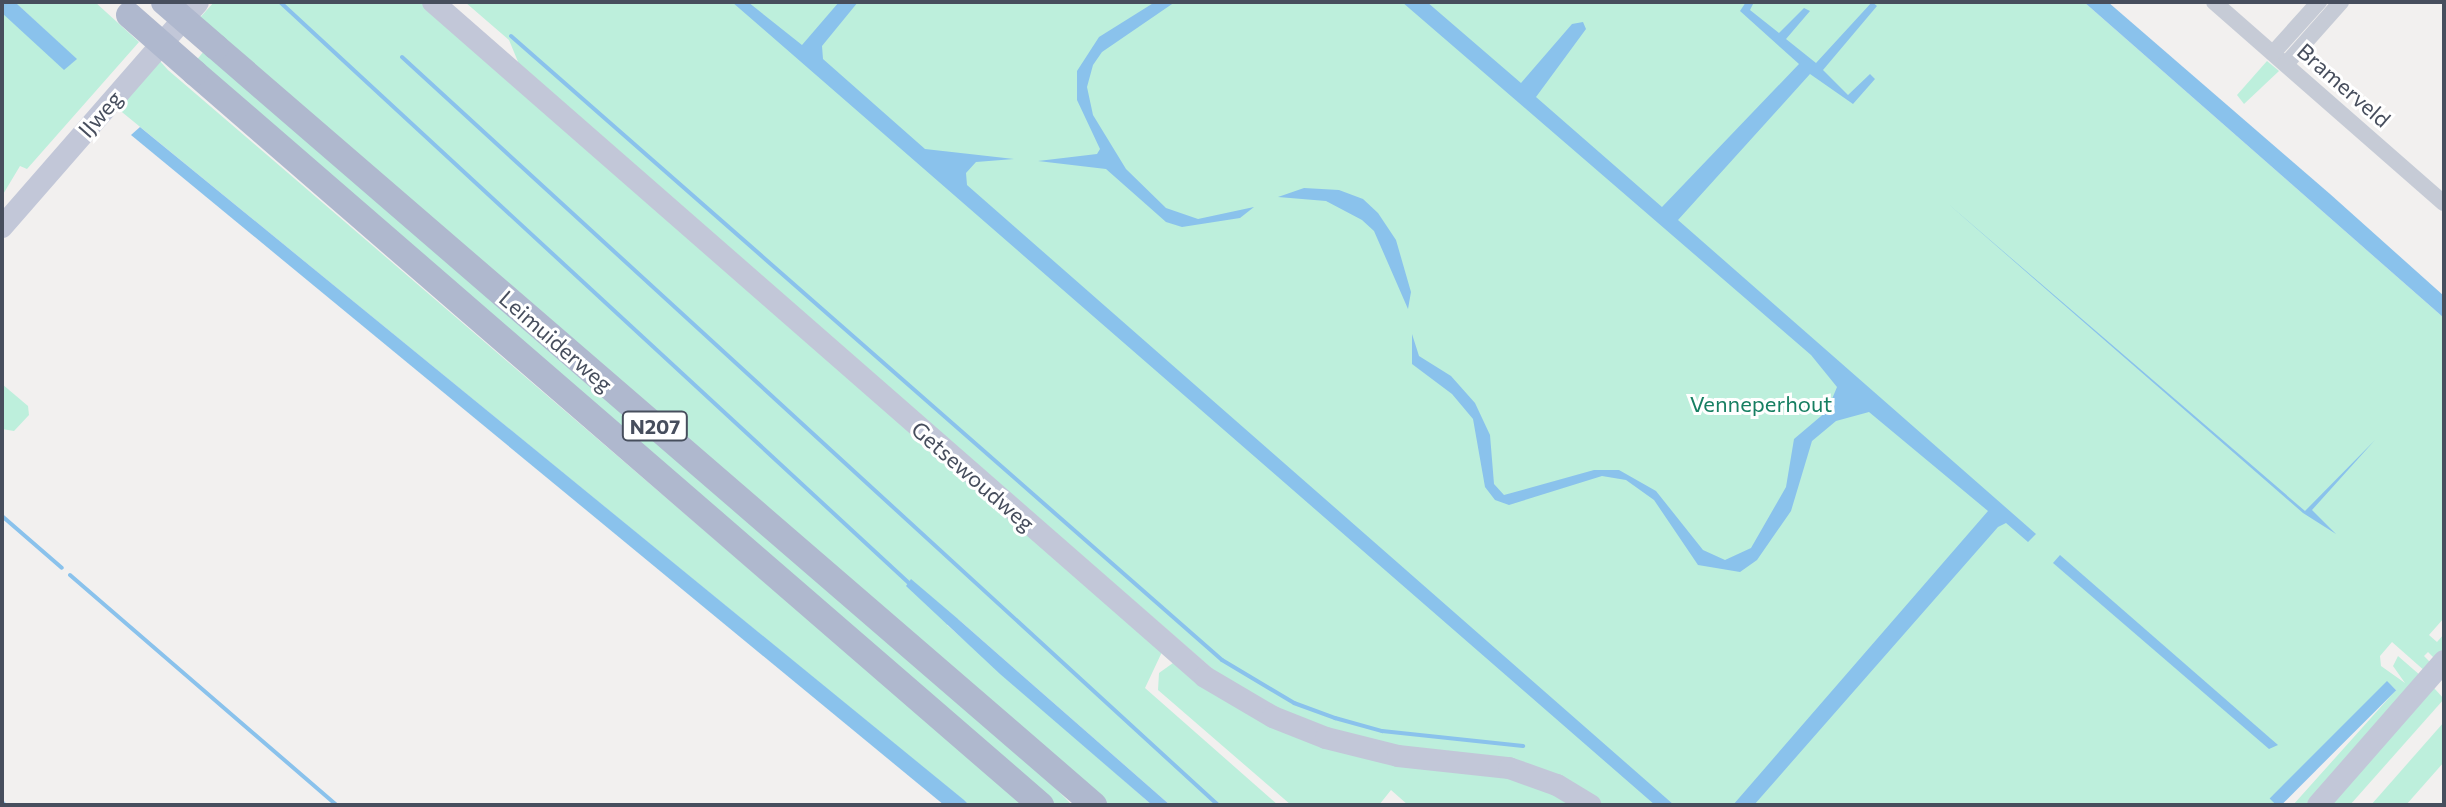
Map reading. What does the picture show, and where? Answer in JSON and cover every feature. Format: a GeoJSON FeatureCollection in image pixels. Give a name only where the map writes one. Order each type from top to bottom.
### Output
{"type":"FeatureCollection","features":[{"type":"Feature","properties":{"kind":"main road","name":"Leimuiderweg"},"geometry":{"type":"LineString","coordinates":[[164,2],[1094,805]]}},
{"type":"Feature","properties":{"kind":"main road","name":"Leimuiderweg"},"geometry":{"type":"LineString","coordinates":[[121,8],[1041,805]]}},
{"type":"Feature","properties":{"kind":"street","name":"IJweg"},"geometry":{"type":"LineString","coordinates":[[2,227],[198,2]]}},
{"type":"Feature","properties":{"kind":"street","name":"Getsewoudweg"},"geometry":{"type":"LineString","coordinates":[[433,2],[1205,677],[1262,712],[1326,738],[1398,756],[1509,768],[1557,785],[1590,805]]}},
{"type":"Feature","properties":{"kind":"street","name":"Bramerveld"},"geometry":{"type":"LineString","coordinates":[[2214,2],[2444,203]]}},
{"type":"Feature","properties":{"kind":"street"},"geometry":{"type":"LineString","coordinates":[[2273,53],[2319,2]]}},
{"type":"Feature","properties":{"kind":"street"},"geometry":{"type":"LineString","coordinates":[[2286,64],[2341,2]]}},
{"type":"Feature","properties":{"kind":"street"},"geometry":{"type":"LineString","coordinates":[[2318,805],[2444,661]]}},
{"type":"Feature","properties":{"kind":"green space"},"geometry":{"type":"Polygon","coordinates":[[[15,2],[95,2],[139,42],[27,169],[20,166],[2,196],[2,4],[69,65],[76,59],[15,2]]]}},
{"type":"Feature","properties":{"kind":"green space"},"geometry":{"type":"Polygon","coordinates":[[[214,2],[423,2],[1162,652],[1145,688],[1278,805],[1170,805],[958,619],[947,625],[1152,805],[1099,805],[197,21],[214,2]]]}},
{"type":"Feature","properties":{"kind":"green space","name":"Venneperhout"},"geometry":{"type":"Polygon","coordinates":[[[465,2],[2084,2],[2444,318],[2444,618],[2429,635],[2437,642],[2444,634],[2444,651],[2436,660],[2428,652],[2424,656],[2433,665],[2426,672],[2392,642],[2380,656],[2381,666],[2405,683],[2393,666],[2398,656],[2421,676],[2309,805],[2293,805],[2396,690],[2387,682],[2277,805],[1601,805],[1582,792],[1329,733],[1231,685],[521,69],[509,40],[465,2]]]}},
{"type":"Feature","properties":{"kind":"green space"},"geometry":{"type":"Polygon","coordinates":[[[204,51],[1011,743],[1072,805],[1049,805],[195,62],[204,51]]]}},
{"type":"Feature","properties":{"kind":"green space"},"geometry":{"type":"Polygon","coordinates":[[[159,60],[1024,805],[969,805],[117,108],[159,60]]]}},
{"type":"Feature","properties":{"kind":"green space"},"geometry":{"type":"Polygon","coordinates":[[[2267,61],[2279,71],[2244,104],[2237,95],[2267,61]]]}},
{"type":"Feature","properties":{"kind":"green space"},"geometry":{"type":"Polygon","coordinates":[[[2,384],[28,406],[29,415],[14,431],[2,429],[2,384]]]}},
{"type":"Feature","properties":{"kind":"green space"},"geometry":{"type":"Polygon","coordinates":[[[1173,663],[1248,712],[1508,775],[1577,805],[1408,805],[1391,790],[1379,805],[1291,805],[1158,690],[1159,673],[1173,663]]]}},
{"type":"Feature","properties":{"kind":"green space"},"geometry":{"type":"Polygon","coordinates":[[[2434,688],[2444,699],[2350,805],[2327,805],[2434,688]]]}},
{"type":"Feature","properties":{"kind":"green space"},"geometry":{"type":"Polygon","coordinates":[[[2444,722],[2444,762],[2406,805],[2371,805],[2444,722]]]}},
{"type":"Feature","properties":{"kind":"water"},"geometry":{"type":"Polygon","coordinates":[[[2,2],[15,2],[77,59],[64,70],[2,13],[2,2]]]}},
{"type":"Feature","properties":{"kind":"water"},"geometry":{"type":"Polygon","coordinates":[[[732,2],[748,2],[802,45],[839,2],[858,2],[822,46],[823,59],[925,149],[1014,159],[976,162],[966,173],[967,185],[1674,805],[1655,805],[732,2]]]}},
{"type":"Feature","properties":{"kind":"water"},"geometry":{"type":"Polygon","coordinates":[[[1155,2],[1175,2],[1102,52],[1093,65],[1087,87],[1093,115],[1126,169],[1166,208],[1198,219],[1254,207],[1240,218],[1182,227],[1166,222],[1106,169],[1038,161],[1097,154],[1100,149],[1077,100],[1077,71],[1099,37],[1155,2]]]}},
{"type":"Feature","properties":{"kind":"water"},"geometry":{"type":"Polygon","coordinates":[[[1402,2],[1427,2],[1521,83],[1572,24],[1583,22],[1586,29],[1536,97],[1662,207],[1799,64],[1740,11],[1746,2],[1754,2],[1750,10],[1779,33],[1804,8],[1810,11],[1786,39],[1816,63],[1872,2],[1877,6],[1823,70],[1848,95],[1870,74],[1875,79],[1853,104],[1810,74],[1678,220],[2036,534],[2028,542],[2006,523],[1998,527],[1754,805],[1733,805],[1988,511],[1869,412],[1836,421],[1812,441],[1791,511],[1757,560],[1740,572],[1698,565],[1654,500],[1626,480],[1602,476],[1509,505],[1495,500],[1485,487],[1473,419],[1452,394],[1412,364],[1412,334],[1419,356],[1451,376],[1475,403],[1490,435],[1494,484],[1504,495],[1594,470],[1619,470],[1656,491],[1703,550],[1725,560],[1751,548],[1786,487],[1794,439],[1827,411],[1837,387],[1811,355],[1402,2]]]}},
{"type":"Feature","properties":{"kind":"water"},"geometry":{"type":"Polygon","coordinates":[[[2084,2],[2108,2],[2330,194],[2444,296],[2444,318],[2084,2]]]}},
{"type":"Feature","properties":{"kind":"water"},"geometry":{"type":"Polygon","coordinates":[[[140,127],[969,805],[944,805],[131,135],[140,127]]]}},
{"type":"Feature","properties":{"kind":"water"},"geometry":{"type":"Polygon","coordinates":[[[1304,188],[1339,190],[1363,199],[1378,213],[1396,240],[1411,292],[1408,309],[1374,231],[1362,220],[1326,201],[1278,197],[1304,188]]]}},
{"type":"Feature","properties":{"kind":"water"},"geometry":{"type":"Polygon","coordinates":[[[1946,202],[2305,511],[2375,440],[2312,510],[2336,534],[2303,513],[1946,202]]]}},
{"type":"Feature","properties":{"kind":"water"},"geometry":{"type":"Polygon","coordinates":[[[2060,555],[2278,745],[2269,749],[2053,563],[2060,555]]]}},
{"type":"Feature","properties":{"kind":"water"},"geometry":{"type":"Polygon","coordinates":[[[911,579],[1170,805],[1152,805],[1000,674],[906,586],[911,579]]]}},
{"type":"Feature","properties":{"kind":"water"},"geometry":{"type":"Polygon","coordinates":[[[2387,681],[2396,690],[2281,805],[2276,805],[2270,798],[2387,681]]]}},
{"type":"Feature","properties":{"kind":"waterway"},"geometry":{"type":"LineString","coordinates":[[280,2],[910,584]]}},
{"type":"Feature","properties":{"kind":"waterway"},"geometry":{"type":"LineString","coordinates":[[511,36],[1222,660],[1294,703],[1335,718],[1382,731],[1523,746]]}},
{"type":"Feature","properties":{"kind":"waterway"},"geometry":{"type":"LineString","coordinates":[[402,57],[1218,805]]}},
{"type":"Feature","properties":{"kind":"waterway"},"geometry":{"type":"LineString","coordinates":[[2,516],[62,568]]}},
{"type":"Feature","properties":{"kind":"waterway"},"geometry":{"type":"LineString","coordinates":[[70,575],[336,805]]}},
{"type":"Feature","properties":{"kind":"waterway"},"geometry":{"type":"LineString","coordinates":[[2,802],[5,805]]}}]}
